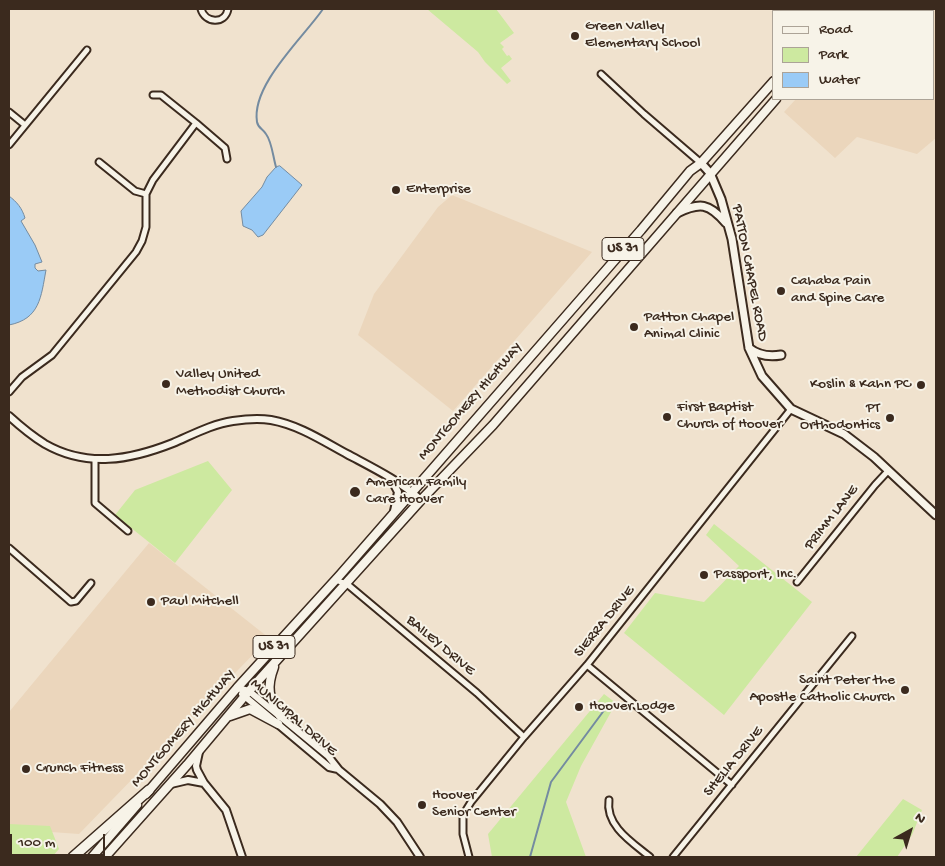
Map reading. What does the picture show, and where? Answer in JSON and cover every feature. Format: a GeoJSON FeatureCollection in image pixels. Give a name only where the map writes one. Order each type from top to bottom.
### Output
{"type":"FeatureCollection","features":[{"type":"Feature","properties":{"kind":"highway"},"geometry":{"type":"LineString","coordinates":[[73,857],[149,790]]}},
{"type":"Feature","properties":{"kind":"main road","name":"MONTGOMERY HIGHWAY"},"geometry":{"type":"LineString","coordinates":[[92,857],[237,688],[335,580],[641,230],[690,171],[701,163],[772,83]]}},
{"type":"Feature","properties":{"kind":"main road","name":"MONTGOMERY HIGHWAY"},"geometry":{"type":"LineString","coordinates":[[106,857],[277,660],[421,500],[505,412],[775,100]]}},
{"type":"Feature","properties":{"kind":"main road","name":"PATTON CHAPEL ROAD"},"geometry":{"type":"LineString","coordinates":[[701,163],[710,173],[721,199],[732,239],[749,348],[762,376],[792,409],[844,434],[874,457],[936,515]]}},
{"type":"Feature","properties":{"kind":"main road"},"geometry":{"type":"LineString","coordinates":[[675,215],[691,206],[700,205],[720,215],[728,224]]}},
{"type":"Feature","properties":{"kind":"main road"},"geometry":{"type":"LineString","coordinates":[[749,348],[756,354],[765,356],[781,355]]}},
{"type":"Feature","properties":{"kind":"main road"},"geometry":{"type":"LineString","coordinates":[[277,660],[268,687],[279,720]]}},
{"type":"Feature","properties":{"kind":"main road"},"geometry":{"type":"LineString","coordinates":[[226,718],[250,709],[279,720]]}},
{"type":"Feature","properties":{"kind":"street"},"geometry":{"type":"LineString","coordinates":[[201,9],[204,15],[214,21],[223,17],[228,9]]}},
{"type":"Feature","properties":{"kind":"street"},"geometry":{"type":"LineString","coordinates":[[9,145],[87,50]]}},
{"type":"Feature","properties":{"kind":"street"},"geometry":{"type":"LineString","coordinates":[[601,74],[701,163]]}},
{"type":"Feature","properties":{"kind":"street"},"geometry":{"type":"LineString","coordinates":[[153,95],[161,95],[225,148],[227,159]]}},
{"type":"Feature","properties":{"kind":"street"},"geometry":{"type":"LineString","coordinates":[[9,112],[25,125]]}},
{"type":"Feature","properties":{"kind":"street"},"geometry":{"type":"LineString","coordinates":[[9,392],[22,377],[52,355],[136,252],[146,227],[146,194],[152,180],[196,123]]}},
{"type":"Feature","properties":{"kind":"street"},"geometry":{"type":"LineString","coordinates":[[99,162],[135,192],[146,194]]}},
{"type":"Feature","properties":{"kind":"street","name":"SIERRA DRIVE"},"geometry":{"type":"LineString","coordinates":[[469,857],[463,834],[463,815],[471,802],[587,664],[792,409]]}},
{"type":"Feature","properties":{"kind":"street"},"geometry":{"type":"LineString","coordinates":[[9,416],[46,445],[68,454],[95,459],[128,458],[143,454],[222,424],[258,419],[272,420],[301,429],[390,478],[411,491],[421,500]]}},
{"type":"Feature","properties":{"kind":"street"},"geometry":{"type":"LineString","coordinates":[[95,459],[95,503],[128,531]]}},
{"type":"Feature","properties":{"kind":"street","name":"PRIMM LANE"},"geometry":{"type":"LineString","coordinates":[[797,582],[888,471]]}},
{"type":"Feature","properties":{"kind":"street"},"geometry":{"type":"LineString","coordinates":[[390,478],[398,492],[394,511]]}},
{"type":"Feature","properties":{"kind":"street"},"geometry":{"type":"LineString","coordinates":[[9,548],[71,602],[76,601],[91,583]]}},
{"type":"Feature","properties":{"kind":"street","name":"BAILEY DRIVE"},"geometry":{"type":"LineString","coordinates":[[335,580],[347,584],[477,693],[524,737]]}},
{"type":"Feature","properties":{"kind":"street","name":"SHELIA DRIVE"},"geometry":{"type":"LineString","coordinates":[[673,857],[852,636]]}},
{"type":"Feature","properties":{"kind":"street"},"geometry":{"type":"LineString","coordinates":[[587,664],[732,785]]}},
{"type":"Feature","properties":{"kind":"street","name":"MUNICIPAL DRIVE"},"geometry":{"type":"LineString","coordinates":[[237,688],[328,756],[339,770],[380,804],[397,822],[420,857]]}},
{"type":"Feature","properties":{"kind":"street"},"geometry":{"type":"LineString","coordinates":[[199,750],[196,766],[204,783],[226,810],[242,857]]}},
{"type":"Feature","properties":{"kind":"street"},"geometry":{"type":"LineString","coordinates":[[170,785],[188,780],[204,783]]}},
{"type":"Feature","properties":{"kind":"street"},"geometry":{"type":"LineString","coordinates":[[609,800],[610,813],[617,828],[650,857]]}},
{"type":"Feature","properties":{"kind":"shaded area"},"geometry":{"type":"Polygon","coordinates":[[[936,9],[936,138],[917,154],[857,137],[835,158],[784,112],[795,100],[935,100],[935,10],[874,10],[936,9]]]}},
{"type":"Feature","properties":{"kind":"shaded area"},"geometry":{"type":"Polygon","coordinates":[[[452,195],[592,252],[453,411],[358,335],[374,294],[438,207],[452,195]]]}},
{"type":"Feature","properties":{"kind":"shaded area"},"geometry":{"type":"Polygon","coordinates":[[[149,543],[269,638],[79,834],[9,829],[9,712],[149,543]]]}},
{"type":"Feature","properties":{"kind":"green space"},"geometry":{"type":"Polygon","coordinates":[[[427,9],[496,9],[514,33],[500,43],[504,47],[502,49],[507,56],[509,55],[512,59],[501,68],[511,81],[507,84],[485,62],[478,52],[427,9]]]}},
{"type":"Feature","properties":{"kind":"green space"},"geometry":{"type":"Polygon","coordinates":[[[208,461],[232,490],[175,563],[115,515],[135,490],[208,461]]]}},
{"type":"Feature","properties":{"kind":"green space"},"geometry":{"type":"Polygon","coordinates":[[[714,524],[812,602],[724,715],[624,633],[655,593],[704,602],[739,566],[706,535],[714,524]]]}},
{"type":"Feature","properties":{"kind":"green space"},"geometry":{"type":"Polygon","coordinates":[[[604,694],[616,703],[581,766],[566,802],[586,857],[492,857],[488,834],[604,694]]]}},
{"type":"Feature","properties":{"kind":"green space"},"geometry":{"type":"Polygon","coordinates":[[[903,799],[922,810],[912,835],[897,857],[856,857],[903,799]]]}},
{"type":"Feature","properties":{"kind":"green space"},"geometry":{"type":"Polygon","coordinates":[[[9,824],[50,826],[59,849],[52,857],[9,857],[9,824]]]}},
{"type":"Feature","properties":{"kind":"water"},"geometry":{"type":"Polygon","coordinates":[[[280,166],[302,185],[263,235],[258,237],[252,230],[243,226],[241,211],[262,187],[267,177],[276,167],[280,166]]]}},
{"type":"Feature","properties":{"kind":"water"},"geometry":{"type":"Polygon","coordinates":[[[9,196],[22,211],[25,218],[21,221],[35,245],[42,262],[35,264],[35,268],[38,271],[46,270],[40,298],[33,312],[27,318],[9,325],[9,196]]]}},
{"type":"Feature","properties":{"kind":"waterway"},"geometry":{"type":"LineString","coordinates":[[276,167],[270,141],[257,122],[257,108],[262,93],[280,62],[323,9]]}},
{"type":"Feature","properties":{"kind":"waterway"},"geometry":{"type":"LineString","coordinates":[[530,857],[551,782],[608,705]]}},
{"type":"Feature","properties":{"kind":"place","name":"Green Valley Elementary School"},"geometry":{"type":"Point","coordinates":[575,36]}},
{"type":"Feature","properties":{"kind":"place","name":"Enterprise"},"geometry":{"type":"Point","coordinates":[396,190]}},
{"type":"Feature","properties":{"kind":"place","name":"Cahaba Pain and Spine Care"},"geometry":{"type":"Point","coordinates":[781,291]}},
{"type":"Feature","properties":{"kind":"place","name":"Patton Chapel Animal Clinic"},"geometry":{"type":"Point","coordinates":[634,327]}},
{"type":"Feature","properties":{"kind":"place","name":"Valley United Methodist Church"},"geometry":{"type":"Point","coordinates":[166,384]}},
{"type":"Feature","properties":{"kind":"place","name":"Koslin & Kahn PC"},"geometry":{"type":"Point","coordinates":[921,385]}},
{"type":"Feature","properties":{"kind":"place","name":"First Baptist Church of Hoover"},"geometry":{"type":"Point","coordinates":[667,417]}},
{"type":"Feature","properties":{"kind":"place","name":"PT Orthodontics"},"geometry":{"type":"Point","coordinates":[890,418]}},
{"type":"Feature","properties":{"kind":"place","name":"American Family Care Hoover"},"geometry":{"type":"Point","coordinates":[355,492]}},
{"type":"Feature","properties":{"kind":"place","name":"Passport, Inc."},"geometry":{"type":"Point","coordinates":[704,575]}},
{"type":"Feature","properties":{"kind":"place","name":"Paul Mitchell"},"geometry":{"type":"Point","coordinates":[151,602]}},
{"type":"Feature","properties":{"kind":"place","name":"Saint Peter the Apostle Catholic Church"},"geometry":{"type":"Point","coordinates":[905,690]}},
{"type":"Feature","properties":{"kind":"place","name":"Hoover Lodge"},"geometry":{"type":"Point","coordinates":[579,707]}},
{"type":"Feature","properties":{"kind":"place","name":"Crunch Fitness"},"geometry":{"type":"Point","coordinates":[26,769]}},
{"type":"Feature","properties":{"kind":"place","name":"Hoover Senior Center"},"geometry":{"type":"Point","coordinates":[422,805]}}]}
